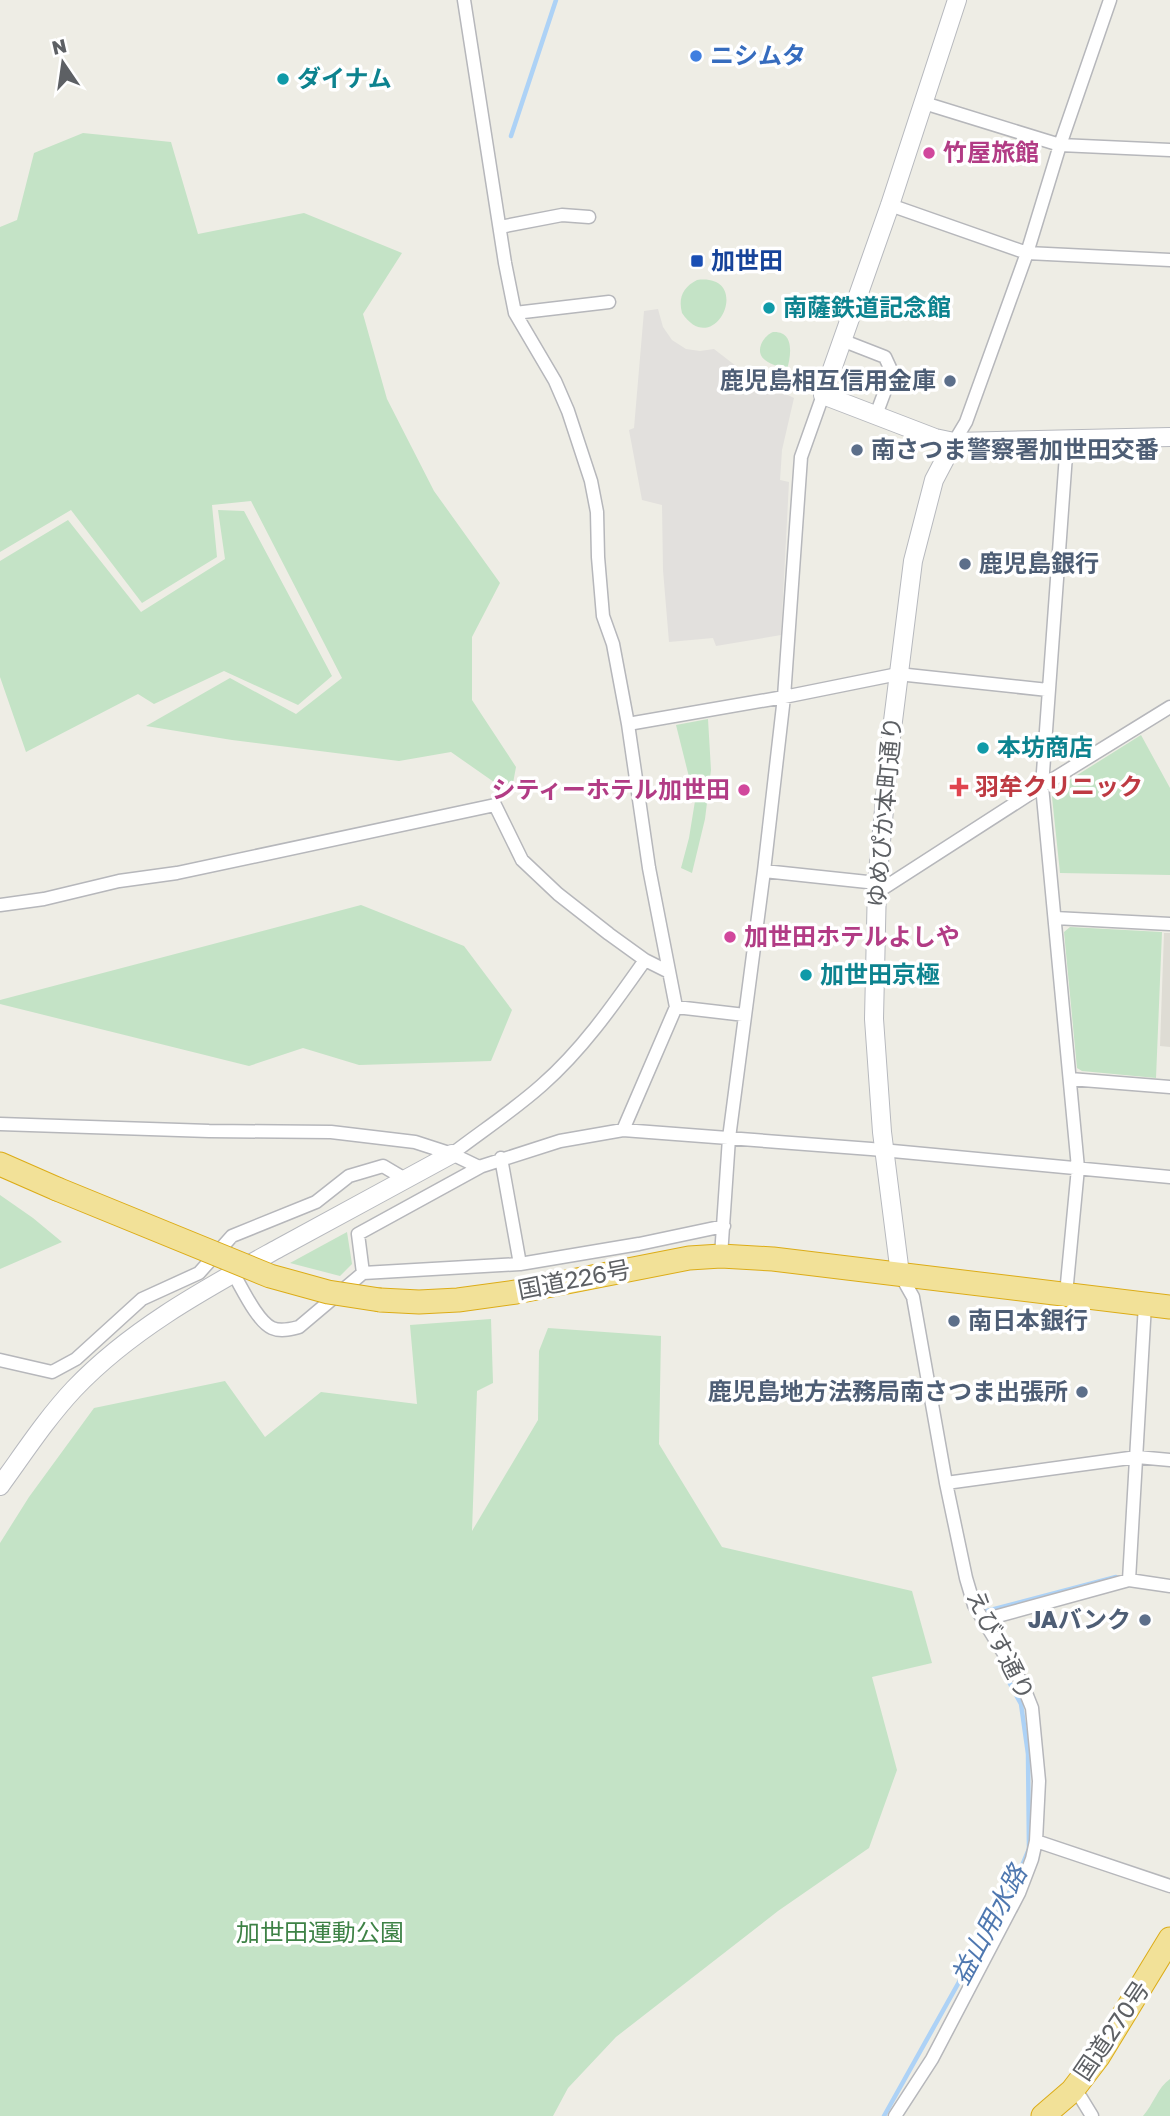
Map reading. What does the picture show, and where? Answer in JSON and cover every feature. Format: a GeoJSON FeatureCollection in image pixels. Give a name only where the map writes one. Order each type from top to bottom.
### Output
{"type":"FeatureCollection","features":[{"type":"Feature","properties":{"kind":"highway","name":"国道226号"},"geometry":{"type":"LineString","coordinates":[[0,1164],[270,1276],[328,1292],[380,1300],[458,1300],[516,1292],[689,1258],[721,1256],[773,1259],[1170,1307]]}},
{"type":"Feature","properties":{"kind":"highway","name":"国道270号"},"geometry":{"type":"LineString","coordinates":[[1043,2116],[1072,2091],[1098,2057],[1170,1939]]}},
{"type":"Feature","properties":{"kind":"street"},"geometry":{"type":"LineString","coordinates":[[464,0],[515,313],[559,391],[591,481],[597,512],[603,616],[613,644],[628,724],[649,868],[676,1007],[623,1130]]}},
{"type":"Feature","properties":{"kind":"street"},"geometry":{"type":"LineString","coordinates":[[721,1256],[729,1138],[785,697],[801,457],[844,341],[957,0]]}},
{"type":"Feature","properties":{"kind":"street"},"geometry":{"type":"LineString","coordinates":[[954,442],[966,422],[1027,253],[1060,145],[1110,0]]}},
{"type":"Feature","properties":{"kind":"street"},"geometry":{"type":"LineString","coordinates":[[924,103],[1060,145],[1170,150]]}},
{"type":"Feature","properties":{"kind":"street"},"geometry":{"type":"LineString","coordinates":[[890,205],[1027,253],[1170,260]]}},
{"type":"Feature","properties":{"kind":"street"},"geometry":{"type":"LineString","coordinates":[[500,227],[562,215],[589,217]]}},
{"type":"Feature","properties":{"kind":"street"},"geometry":{"type":"LineString","coordinates":[[515,313],[609,302]]}},
{"type":"Feature","properties":{"kind":"street"},"geometry":{"type":"LineString","coordinates":[[844,341],[884,357],[891,370],[876,415]]}},
{"type":"Feature","properties":{"kind":"street"},"geometry":{"type":"LineString","coordinates":[[824,395],[935,438],[954,442],[1170,437]]}},
{"type":"Feature","properties":{"kind":"street"},"geometry":{"type":"LineString","coordinates":[[1066,1294],[1078,1168],[1042,786],[1067,441]]}},
{"type":"Feature","properties":{"kind":"street","name":"ゆめぴか本町通り"},"geometry":{"type":"LineString","coordinates":[[900,1274],[884,1150],[874,1019],[876,888],[908,592],[920,527],[934,480],[954,442]]}},
{"type":"Feature","properties":{"kind":"street"},"geometry":{"type":"LineString","coordinates":[[628,724],[898,674],[1048,690]]}},
{"type":"Feature","properties":{"kind":"street"},"geometry":{"type":"LineString","coordinates":[[764,871],[876,888],[1170,706]]}},
{"type":"Feature","properties":{"kind":"street"},"geometry":{"type":"LineString","coordinates":[[0,905],[44,899],[119,881],[177,873],[495,805],[522,860],[558,894],[645,960],[669,972]]}},
{"type":"Feature","properties":{"kind":"street"},"geometry":{"type":"LineString","coordinates":[[1055,918],[1170,924]]}},
{"type":"Feature","properties":{"kind":"street"},"geometry":{"type":"LineString","coordinates":[[0,1486],[44,1424],[75,1388],[107,1358],[165,1314],[233,1273],[452,1154],[542,1085],[612,1008],[645,960]]}},
{"type":"Feature","properties":{"kind":"street"},"geometry":{"type":"LineString","coordinates":[[676,1007],[745,1015]]}},
{"type":"Feature","properties":{"kind":"street"},"geometry":{"type":"LineString","coordinates":[[1070,1079],[1170,1087]]}},
{"type":"Feature","properties":{"kind":"street"},"geometry":{"type":"LineString","coordinates":[[0,1124],[331,1132],[415,1142],[482,1166]]}},
{"type":"Feature","properties":{"kind":"street"},"geometry":{"type":"LineString","coordinates":[[363,1273],[358,1234],[501,1158],[585,1135],[623,1130],[884,1150],[1170,1177]]}},
{"type":"Feature","properties":{"kind":"street"},"geometry":{"type":"LineString","coordinates":[[501,1158],[520,1264]]}},
{"type":"Feature","properties":{"kind":"street"},"geometry":{"type":"LineString","coordinates":[[0,1360],[52,1372],[76,1359],[142,1299],[199,1273],[232,1237],[316,1202],[349,1176],[383,1166],[405,1179]]}},
{"type":"Feature","properties":{"kind":"street"},"geometry":{"type":"LineString","coordinates":[[233,1273],[262,1321],[273,1329],[287,1330],[299,1327],[363,1273],[520,1264],[639,1244],[724,1226]]}},
{"type":"Feature","properties":{"kind":"street","name":"えびす通り"},"geometry":{"type":"LineString","coordinates":[[895,2116],[932,2059],[1019,1893],[1036,1841],[1038,1781],[1032,1708],[1022,1683],[974,1605],[946,1483],[914,1297],[900,1274]]}},
{"type":"Feature","properties":{"kind":"street"},"geometry":{"type":"LineString","coordinates":[[1129,1580],[1145,1304]]}},
{"type":"Feature","properties":{"kind":"street"},"geometry":{"type":"LineString","coordinates":[[946,1483],[1137,1457],[1170,1460]]}},
{"type":"Feature","properties":{"kind":"street"},"geometry":{"type":"LineString","coordinates":[[983,1620],[1129,1580],[1170,1586]]}},
{"type":"Feature","properties":{"kind":"street"},"geometry":{"type":"LineString","coordinates":[[1036,1841],[1170,1886]]}},
{"type":"Feature","properties":{"kind":"street"},"geometry":{"type":"LineString","coordinates":[[1072,2091],[1081,2098],[1092,2116]]}},
{"type":"Feature","properties":{"kind":"shaded area"},"geometry":{"type":"Polygon","coordinates":[[[658,309],[663,327],[672,340],[686,349],[714,349],[749,376],[794,398],[782,450],[780,480],[789,482],[781,635],[716,646],[713,638],[669,642],[663,570],[662,505],[642,500],[629,430],[634,428],[644,311],[658,309]]]}},
{"type":"Feature","properties":{"kind":"shaded area"},"geometry":{"type":"Polygon","coordinates":[[[1164,933],[1170,933],[1170,1047],[1160,1046],[1164,933]]]}},
{"type":"Feature","properties":{"kind":"green space"},"geometry":{"type":"Polygon","coordinates":[[[83,133],[171,142],[198,234],[304,213],[402,253],[363,314],[387,399],[434,491],[500,583],[472,637],[472,700],[516,767],[511,794],[451,752],[399,761],[146,726],[230,678],[296,714],[342,678],[251,501],[212,505],[217,557],[142,603],[71,510],[0,552],[0,227],[17,220],[34,153],[83,133]]]}},
{"type":"Feature","properties":{"kind":"green space"},"geometry":{"type":"Polygon","coordinates":[[[697,280],[714,281],[724,289],[724,312],[717,322],[706,328],[694,325],[682,313],[681,308],[681,298],[685,290],[697,280]]]}},
{"type":"Feature","properties":{"kind":"green space"},"geometry":{"type":"Polygon","coordinates":[[[773,332],[785,335],[790,345],[787,370],[767,362],[760,353],[763,341],[773,332]]]}},
{"type":"Feature","properties":{"kind":"green space"},"geometry":{"type":"Polygon","coordinates":[[[218,510],[244,511],[332,676],[298,705],[224,671],[154,704],[138,694],[26,752],[0,677],[0,561],[68,520],[141,612],[225,559],[218,510]]]}},
{"type":"Feature","properties":{"kind":"green space"},"geometry":{"type":"Polygon","coordinates":[[[708,719],[711,770],[705,819],[692,873],[681,868],[695,801],[676,725],[708,719]]]}},
{"type":"Feature","properties":{"kind":"green space"},"geometry":{"type":"Polygon","coordinates":[[[1141,735],[1170,788],[1170,875],[1060,873],[1052,797],[1055,789],[1141,735]]]}},
{"type":"Feature","properties":{"kind":"green space"},"geometry":{"type":"Polygon","coordinates":[[[361,905],[464,946],[512,1010],[491,1061],[359,1065],[303,1048],[249,1066],[0,1004],[0,1000],[361,905]]]}},
{"type":"Feature","properties":{"kind":"green space"},"geometry":{"type":"Polygon","coordinates":[[[1070,927],[1162,932],[1156,1078],[1082,1071],[1077,1068],[1064,932],[1070,927]]]}},
{"type":"Feature","properties":{"kind":"green space"},"geometry":{"type":"Polygon","coordinates":[[[0,1195],[33,1218],[62,1242],[0,1269],[0,1195]]]}},
{"type":"Feature","properties":{"kind":"green space"},"geometry":{"type":"Polygon","coordinates":[[[347,1232],[352,1264],[340,1276],[290,1263],[347,1232]]]}},
{"type":"Feature","properties":{"kind":"green space","name":"加世田運動公園"},"geometry":{"type":"Polygon","coordinates":[[[491,1319],[493,1383],[477,1391],[472,1531],[538,1420],[539,1351],[548,1328],[661,1336],[659,1444],[722,1547],[912,1591],[932,1663],[872,1677],[897,1770],[869,1848],[778,1911],[616,2037],[568,2088],[553,2116],[0,2116],[0,1543],[29,1497],[94,1408],[225,1381],[265,1437],[321,1392],[417,1404],[410,1325],[491,1319]]]}},
{"type":"Feature","properties":{"kind":"green space"},"geometry":{"type":"Polygon","coordinates":[[[1170,2079],[1170,2116],[1143,2116],[1162,2087],[1170,2079]]]}},
{"type":"Feature","properties":{"kind":"waterway"},"geometry":{"type":"LineString","coordinates":[[511,136],[556,0]]}},
{"type":"Feature","properties":{"kind":"waterway"},"geometry":{"type":"LineString","coordinates":[[983,1612],[1116,1577]]}},
{"type":"Feature","properties":{"kind":"waterway","name":"益山用水路"},"geometry":{"type":"LineString","coordinates":[[884,2116],[1015,1882],[1029,1849],[1028,1754],[1021,1704],[1008,1680]]}},
{"type":"Feature","properties":{"kind":"place","name":"ニシムタ"},"geometry":{"type":"Point","coordinates":[696,56]}},
{"type":"Feature","properties":{"kind":"place","name":"ダイナム"},"geometry":{"type":"Point","coordinates":[283,79]}},
{"type":"Feature","properties":{"kind":"place","name":"竹屋旅館"},"geometry":{"type":"Point","coordinates":[929,153]}},
{"type":"Feature","properties":{"kind":"place","name":"加世田"},"geometry":{"type":"Point","coordinates":[697,261]}},
{"type":"Feature","properties":{"kind":"place","name":"南薩鉄道記念館"},"geometry":{"type":"Point","coordinates":[769,308]}},
{"type":"Feature","properties":{"kind":"place","name":"鹿児島相互信用金庫"},"geometry":{"type":"Point","coordinates":[950,381]}},
{"type":"Feature","properties":{"kind":"place","name":"南さつま警察署加世田交番"},"geometry":{"type":"Point","coordinates":[857,450]}},
{"type":"Feature","properties":{"kind":"place","name":"鹿児島銀行"},"geometry":{"type":"Point","coordinates":[965,564]}},
{"type":"Feature","properties":{"kind":"place","name":"本坊商店"},"geometry":{"type":"Point","coordinates":[983,748]}},
{"type":"Feature","properties":{"kind":"place","name":"羽牟クリニック"},"geometry":{"type":"Point","coordinates":[959,787]}},
{"type":"Feature","properties":{"kind":"place","name":"シティーホテル加世田"},"geometry":{"type":"Point","coordinates":[744,790]}},
{"type":"Feature","properties":{"kind":"place","name":"加世田ホテルよしや"},"geometry":{"type":"Point","coordinates":[730,937]}},
{"type":"Feature","properties":{"kind":"place","name":"加世田京極"},"geometry":{"type":"Point","coordinates":[806,975]}},
{"type":"Feature","properties":{"kind":"place","name":"南日本銀行"},"geometry":{"type":"Point","coordinates":[954,1321]}},
{"type":"Feature","properties":{"kind":"place","name":"鹿児島地方法務局南さつま出張所"},"geometry":{"type":"Point","coordinates":[1082,1392]}},
{"type":"Feature","properties":{"kind":"place","name":"JAバンク"},"geometry":{"type":"Point","coordinates":[1145,1620]}}]}
